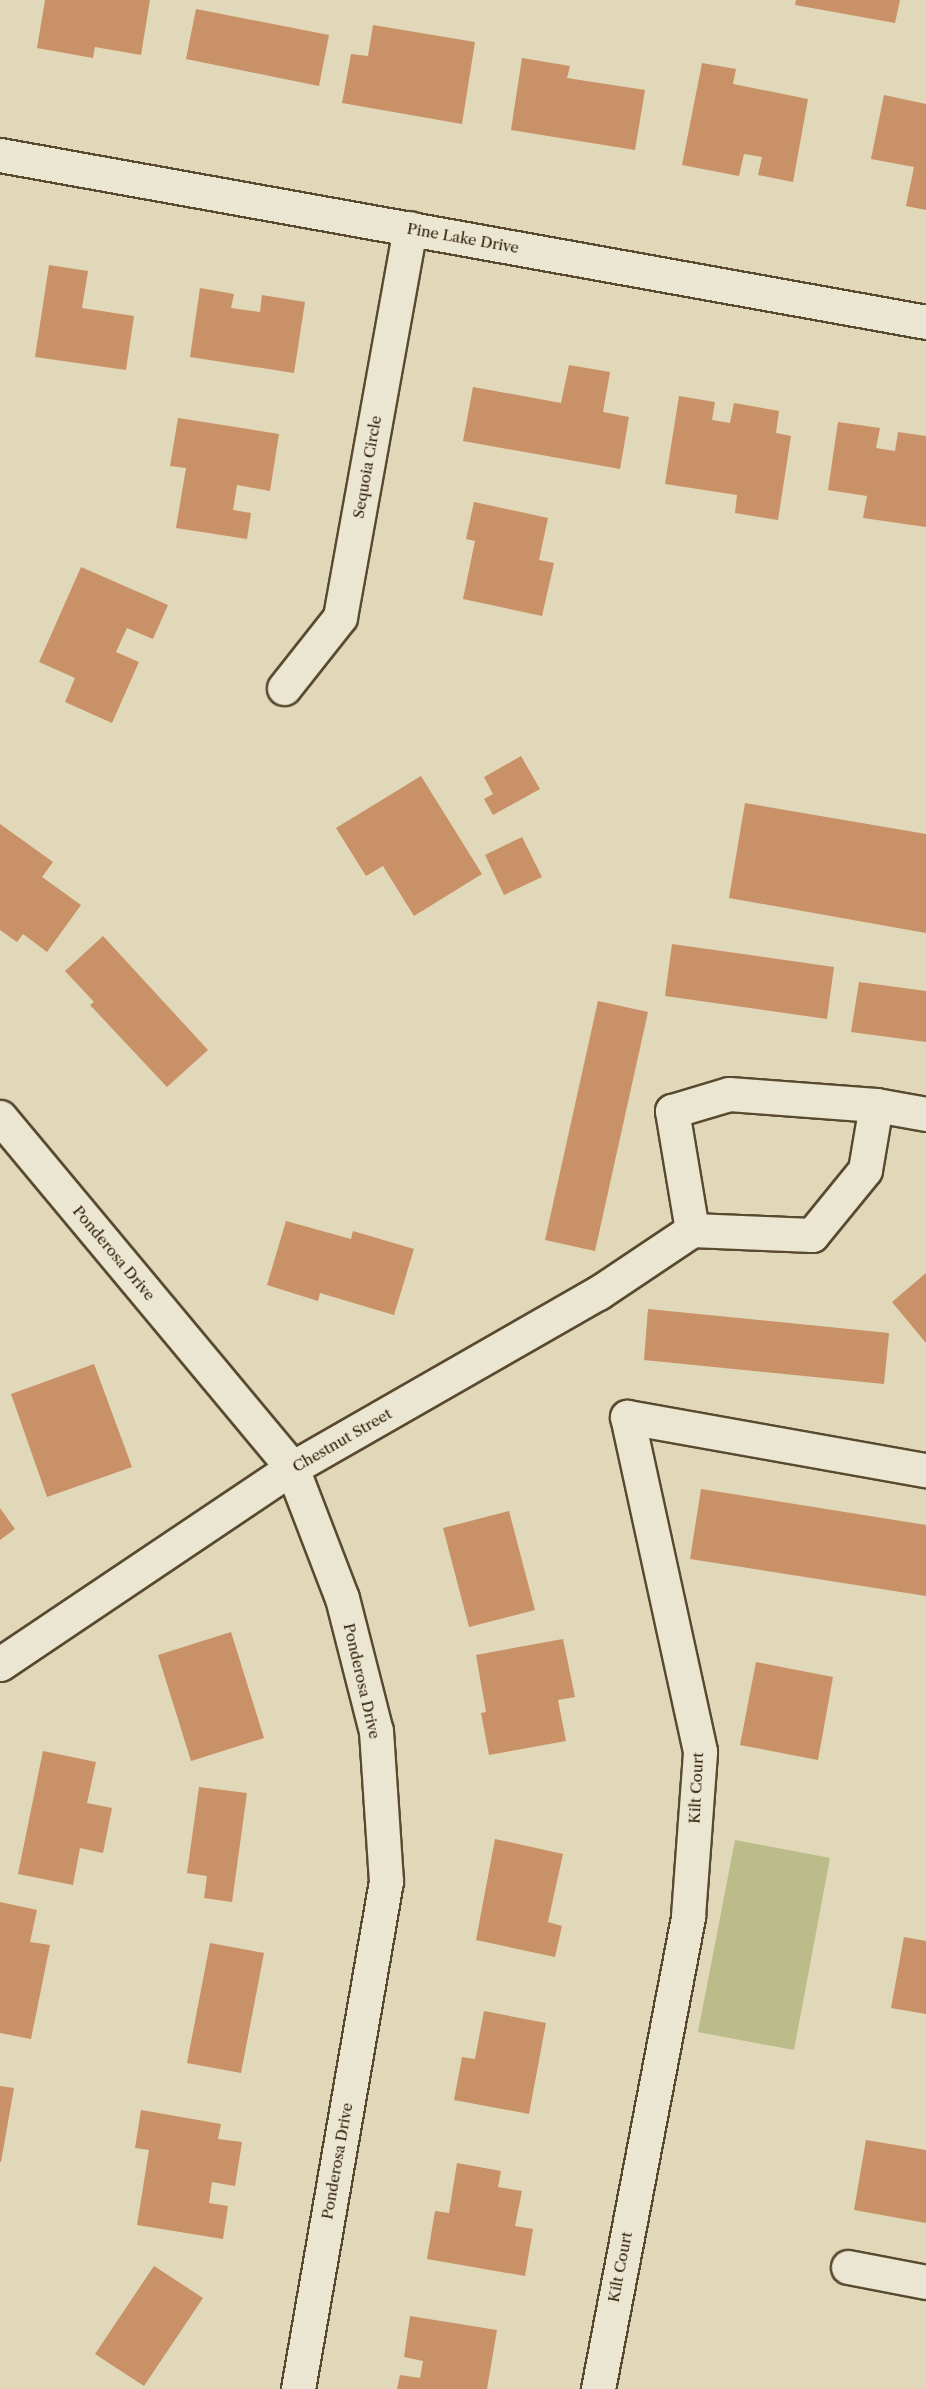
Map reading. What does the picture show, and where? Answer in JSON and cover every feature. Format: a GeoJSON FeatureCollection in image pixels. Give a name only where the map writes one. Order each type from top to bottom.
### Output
{"type":"FeatureCollection","features":[{"type":"Feature","properties":{"kind":"street","name":"Pine Lake Drive"},"geometry":{"type":"LineString","coordinates":[[0,155],[926,322]]}},
{"type":"Feature","properties":{"kind":"street","name":"Sequoia Circle"},"geometry":{"type":"LineString","coordinates":[[285,688],[340,617],[410,228]]}},
{"type":"Feature","properties":{"kind":"street"},"geometry":{"type":"LineString","coordinates":[[876,1105],[865,1170],[813,1235],[692,1230],[672,1111],[729,1094],[876,1105],[926,1114]]}},
{"type":"Feature","properties":{"kind":"street","name":"Ponderosa Drive"},"geometry":{"type":"LineString","coordinates":[[0,1117],[292,1468],[342,1599],[376,1731],[386,1881],[298,2389]]}},
{"type":"Feature","properties":{"kind":"street","name":"Chestnut Street"},"geometry":{"type":"LineString","coordinates":[[0,1664],[292,1468],[598,1293],[692,1230]]}},
{"type":"Feature","properties":{"kind":"street","name":"Kilt Court"},"geometry":{"type":"LineString","coordinates":[[598,2389],[688,1916],[700,1751],[627,1417],[926,1470]]}},
{"type":"Feature","properties":{"kind":"street"},"geometry":{"type":"LineString","coordinates":[[848,2267],[926,2282]]}},
{"type":"Feature","properties":{"kind":"green space"},"geometry":{"type":"Polygon","coordinates":[[[735,1840],[830,1858],[794,2050],[698,2032],[735,1840]]]}},
{"type":"Feature","properties":{"kind":"building"},"geometry":{"type":"Polygon","coordinates":[[[45,0],[150,0],[141,55],[95,47],[93,58],[37,48],[45,0]]]}},
{"type":"Feature","properties":{"kind":"building"},"geometry":{"type":"Polygon","coordinates":[[[796,0],[900,0],[895,23],[795,5],[796,0]]]}},
{"type":"Feature","properties":{"kind":"building"},"geometry":{"type":"Polygon","coordinates":[[[196,9],[329,35],[319,86],[186,59],[196,9]]]}},
{"type":"Feature","properties":{"kind":"building"},"geometry":{"type":"Polygon","coordinates":[[[373,25],[475,42],[462,124],[342,103],[351,54],[368,56],[373,25]]]}},
{"type":"Feature","properties":{"kind":"building"},"geometry":{"type":"Polygon","coordinates":[[[522,58],[570,66],[567,78],[645,90],[635,150],[511,130],[522,58]]]}},
{"type":"Feature","properties":{"kind":"building"},"geometry":{"type":"Polygon","coordinates":[[[702,63],[736,69],[733,84],[808,99],[793,182],[758,175],[762,157],[744,154],[739,176],[682,165],[702,63]]]}},
{"type":"Feature","properties":{"kind":"building"},"geometry":{"type":"Polygon","coordinates":[[[884,95],[926,104],[926,210],[906,206],[914,167],[871,159],[884,95]]]}},
{"type":"Feature","properties":{"kind":"building"},"geometry":{"type":"Polygon","coordinates":[[[49,265],[88,271],[82,308],[134,316],[126,370],[35,357],[49,265]]]}},
{"type":"Feature","properties":{"kind":"building"},"geometry":{"type":"Polygon","coordinates":[[[200,288],[234,294],[231,308],[260,312],[262,295],[305,302],[294,373],[190,357],[200,288]]]}},
{"type":"Feature","properties":{"kind":"building"},"geometry":{"type":"Polygon","coordinates":[[[569,365],[610,372],[603,412],[629,417],[620,469],[463,441],[473,387],[561,403],[569,365]]]}},
{"type":"Feature","properties":{"kind":"building"},"geometry":{"type":"Polygon","coordinates":[[[679,396],[715,402],[712,420],[730,423],[734,403],[779,411],[776,433],[791,436],[778,520],[735,513],[737,495],[665,484],[679,396]]]}},
{"type":"Feature","properties":{"kind":"building"},"geometry":{"type":"Polygon","coordinates":[[[178,418],[279,434],[270,491],[237,485],[233,510],[251,513],[247,539],[176,528],[186,468],[170,466],[178,418]]]}},
{"type":"Feature","properties":{"kind":"building"},"geometry":{"type":"Polygon","coordinates":[[[838,422],[880,428],[876,448],[895,451],[898,432],[926,436],[926,527],[863,518],[867,496],[828,490],[838,422]]]}},
{"type":"Feature","properties":{"kind":"building"},"geometry":{"type":"Polygon","coordinates":[[[474,502],[548,518],[539,560],[554,563],[542,616],[463,599],[475,541],[466,539],[474,502]]]}},
{"type":"Feature","properties":{"kind":"building"},"geometry":{"type":"Polygon","coordinates":[[[81,567],[168,605],[153,639],[127,628],[116,652],[139,662],[112,723],[65,702],[75,678],[39,662],[81,567]]]}},
{"type":"Feature","properties":{"kind":"building"},"geometry":{"type":"Polygon","coordinates":[[[521,756],[540,789],[493,815],[484,799],[493,794],[484,777],[521,756]]]}},
{"type":"Feature","properties":{"kind":"building"},"geometry":{"type":"Polygon","coordinates":[[[421,776],[482,874],[414,916],[383,866],[366,876],[336,828],[421,776]]]}},
{"type":"Feature","properties":{"kind":"building"},"geometry":{"type":"Polygon","coordinates":[[[745,803],[926,834],[926,933],[729,898],[745,803]]]}},
{"type":"Feature","properties":{"kind":"building"},"geometry":{"type":"Polygon","coordinates":[[[0,824],[53,862],[42,877],[81,905],[47,952],[23,934],[17,942],[0,930],[0,824]]]}},
{"type":"Feature","properties":{"kind":"building"},"geometry":{"type":"Polygon","coordinates":[[[522,837],[542,877],[504,895],[485,855],[522,837]]]}},
{"type":"Feature","properties":{"kind":"building"},"geometry":{"type":"Polygon","coordinates":[[[103,936],[208,1050],[167,1087],[90,1005],[94,1002],[65,971],[103,936]]]}},
{"type":"Feature","properties":{"kind":"building"},"geometry":{"type":"Polygon","coordinates":[[[672,944],[834,967],[827,1019],[665,996],[672,944]]]}},
{"type":"Feature","properties":{"kind":"building"},"geometry":{"type":"Polygon","coordinates":[[[859,982],[926,991],[926,1042],[851,1032],[859,982]]]}},
{"type":"Feature","properties":{"kind":"building"},"geometry":{"type":"Polygon","coordinates":[[[598,1001],[648,1012],[595,1251],[545,1240],[598,1001]]]}},
{"type":"Feature","properties":{"kind":"building"},"geometry":{"type":"Polygon","coordinates":[[[286,1221],[351,1239],[353,1231],[414,1249],[394,1315],[320,1293],[318,1301],[267,1285],[286,1221]]]}},
{"type":"Feature","properties":{"kind":"building"},"geometry":{"type":"Polygon","coordinates":[[[926,1273],[926,1343],[892,1302],[926,1273]]]}},
{"type":"Feature","properties":{"kind":"building"},"geometry":{"type":"Polygon","coordinates":[[[648,1309],[889,1333],[884,1384],[644,1360],[648,1309]]]}},
{"type":"Feature","properties":{"kind":"building"},"geometry":{"type":"Polygon","coordinates":[[[94,1364],[132,1467],[47,1497],[11,1394],[94,1364]]]}},
{"type":"Feature","properties":{"kind":"building"},"geometry":{"type":"Polygon","coordinates":[[[701,1489],[926,1525],[926,1596],[690,1559],[701,1489]]]}},
{"type":"Feature","properties":{"kind":"building"},"geometry":{"type":"Polygon","coordinates":[[[0,1508],[15,1529],[0,1540],[0,1508]]]}},
{"type":"Feature","properties":{"kind":"building"},"geometry":{"type":"Polygon","coordinates":[[[509,1511],[535,1610],[469,1627],[443,1528],[509,1511]]]}},
{"type":"Feature","properties":{"kind":"building"},"geometry":{"type":"Polygon","coordinates":[[[231,1632],[264,1738],[191,1761],[158,1655],[231,1632]]]}},
{"type":"Feature","properties":{"kind":"building"},"geometry":{"type":"Polygon","coordinates":[[[563,1639],[575,1697],[558,1700],[566,1741],[489,1755],[481,1713],[486,1712],[476,1655],[563,1639]]]}},
{"type":"Feature","properties":{"kind":"building"},"geometry":{"type":"Polygon","coordinates":[[[756,1662],[833,1677],[818,1760],[740,1745],[756,1662]]]}},
{"type":"Feature","properties":{"kind":"building"},"geometry":{"type":"Polygon","coordinates":[[[43,1751],[96,1762],[87,1803],[112,1808],[103,1853],[80,1848],[73,1885],[18,1874],[43,1751]]]}},
{"type":"Feature","properties":{"kind":"building"},"geometry":{"type":"Polygon","coordinates":[[[199,1787],[247,1793],[232,1902],[204,1898],[207,1876],[187,1873],[199,1787]]]}},
{"type":"Feature","properties":{"kind":"building"},"geometry":{"type":"Polygon","coordinates":[[[495,1839],[563,1854],[548,1922],[562,1926],[555,1957],[476,1940],[495,1839]]]}},
{"type":"Feature","properties":{"kind":"building"},"geometry":{"type":"Polygon","coordinates":[[[0,1902],[37,1910],[30,1942],[50,1945],[31,2039],[0,2033],[0,1902]]]}},
{"type":"Feature","properties":{"kind":"building"},"geometry":{"type":"Polygon","coordinates":[[[904,1937],[926,1941],[926,2014],[891,2008],[904,1937]]]}},
{"type":"Feature","properties":{"kind":"building"},"geometry":{"type":"Polygon","coordinates":[[[210,1943],[264,1953],[241,2073],[187,2063],[210,1943]]]}},
{"type":"Feature","properties":{"kind":"building"},"geometry":{"type":"Polygon","coordinates":[[[484,2011],[546,2023],[529,2114],[454,2100],[462,2057],[475,2059],[484,2011]]]}},
{"type":"Feature","properties":{"kind":"building"},"geometry":{"type":"Polygon","coordinates":[[[0,2086],[14,2088],[1,2162],[0,2162],[0,2086]]]}},
{"type":"Feature","properties":{"kind":"building"},"geometry":{"type":"Polygon","coordinates":[[[141,2110],[221,2124],[218,2139],[242,2142],[235,2186],[212,2182],[209,2203],[228,2206],[223,2239],[137,2225],[149,2150],[135,2148],[141,2110]]]}},
{"type":"Feature","properties":{"kind":"building"},"geometry":{"type":"Polygon","coordinates":[[[866,2140],[926,2150],[926,2223],[854,2210],[866,2140]]]}},
{"type":"Feature","properties":{"kind":"building"},"geometry":{"type":"Polygon","coordinates":[[[457,2163],[501,2171],[498,2187],[522,2191],[515,2226],[533,2229],[525,2276],[427,2259],[435,2211],[449,2213],[457,2163]]]}},
{"type":"Feature","properties":{"kind":"building"},"geometry":{"type":"Polygon","coordinates":[[[154,2266],[203,2298],[144,2386],[95,2354],[154,2266]]]}},
{"type":"Feature","properties":{"kind":"building"},"geometry":{"type":"Polygon","coordinates":[[[410,2316],[497,2330],[487,2389],[397,2389],[400,2375],[420,2378],[423,2361],[404,2357],[410,2316]]]}}]}
